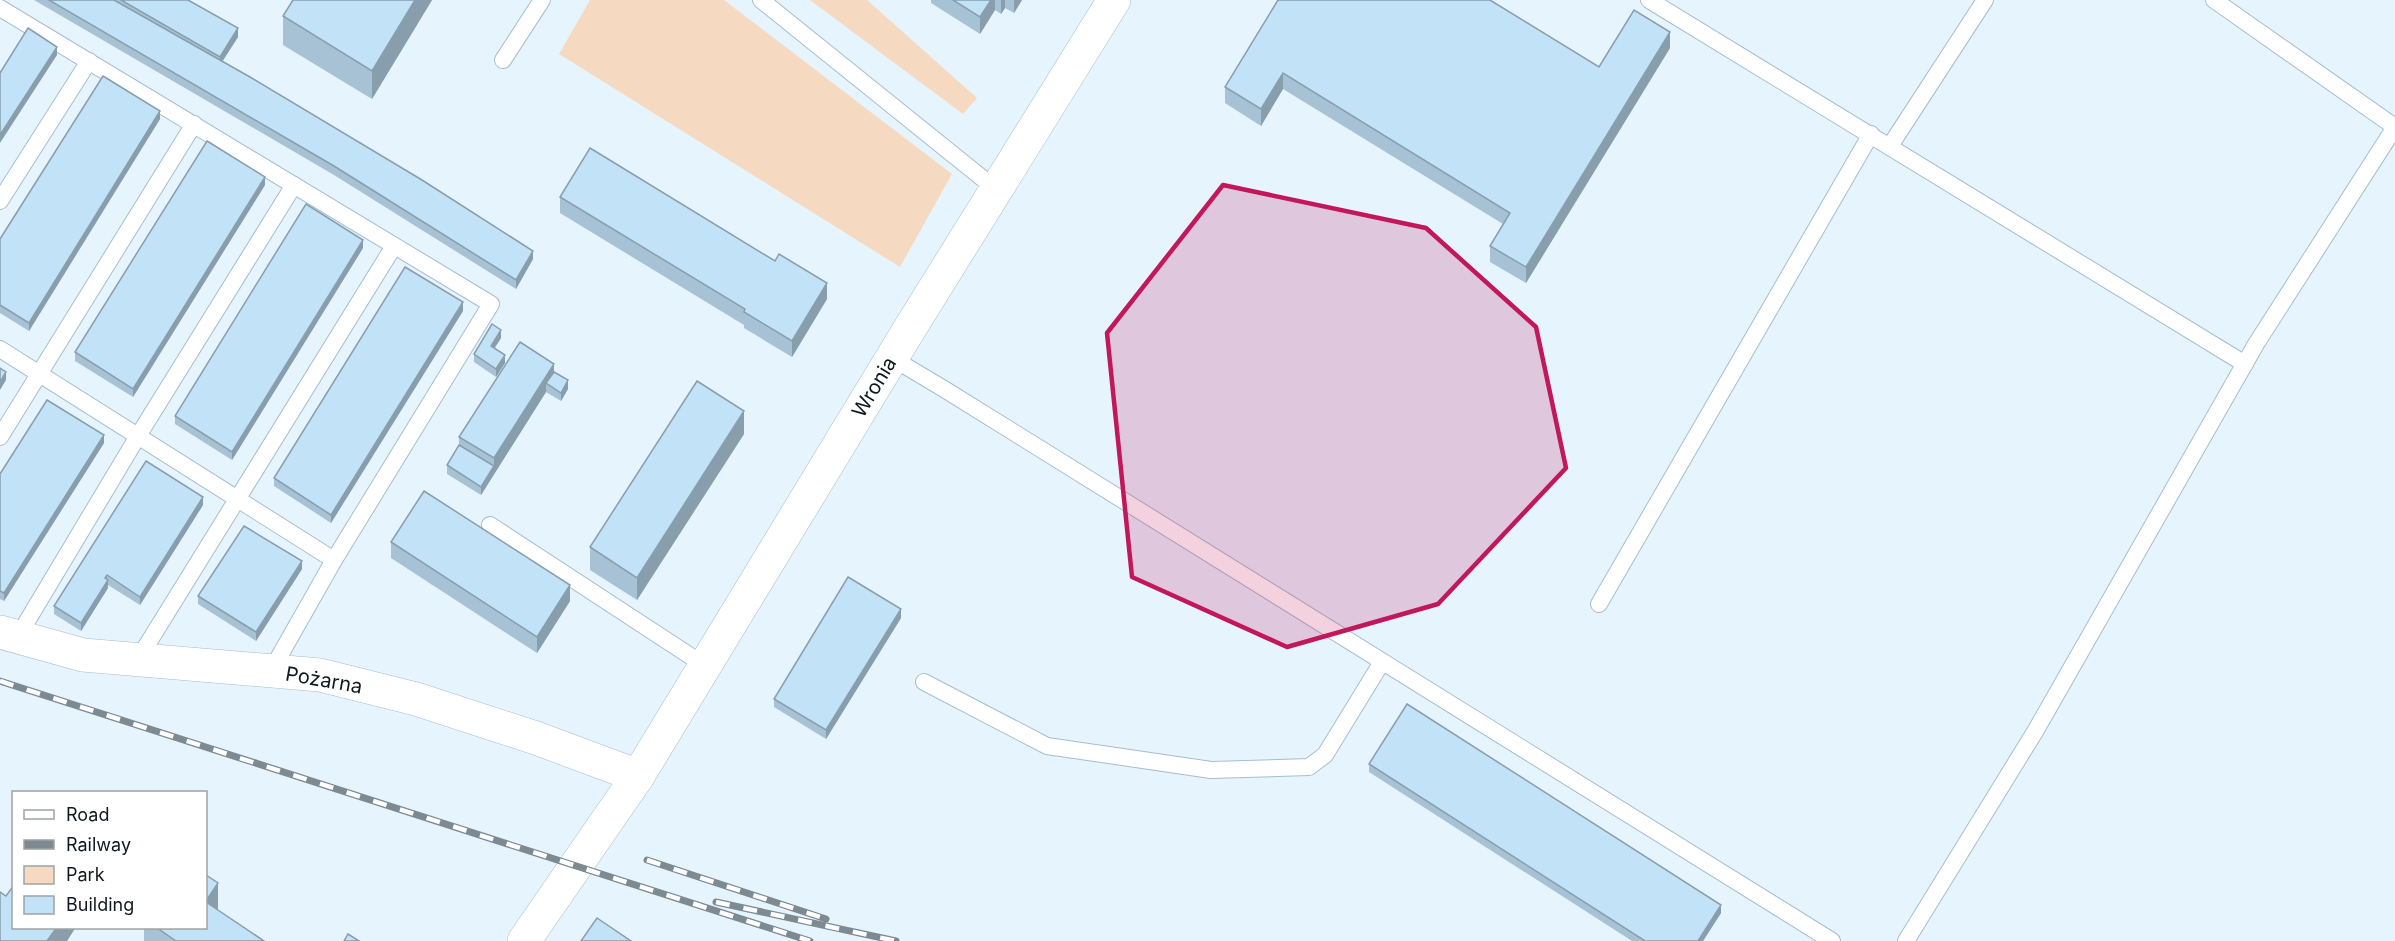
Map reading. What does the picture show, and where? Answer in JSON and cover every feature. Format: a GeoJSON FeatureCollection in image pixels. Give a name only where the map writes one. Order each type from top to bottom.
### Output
{"type":"FeatureCollection","features":[{"type":"Feature","properties":{"kind":"street","name":"Wronia"},"geometry":{"type":"LineString","coordinates":[[524,941],[638,776],[892,358],[1114,0]]}},
{"type":"Feature","properties":{"kind":"street","name":"Pożarna"},"geometry":{"type":"LineString","coordinates":[[9,635],[83,655],[320,675],[416,699],[536,738],[638,776]]}},
{"type":"Feature","properties":{"kind":"lane"},"geometry":{"type":"LineString","coordinates":[[503,60],[542,0]]}},
{"type":"Feature","properties":{"kind":"lane"},"geometry":{"type":"LineString","coordinates":[[761,0],[997,189]]}},
{"type":"Feature","properties":{"kind":"lane"},"geometry":{"type":"LineString","coordinates":[[1649,0],[2245,364]]}},
{"type":"Feature","properties":{"kind":"lane"},"geometry":{"type":"LineString","coordinates":[[1890,146],[1985,0]]}},
{"type":"Feature","properties":{"kind":"lane"},"geometry":{"type":"LineString","coordinates":[[1906,941],[2036,730],[2245,364],[2395,127],[2214,0]]}},
{"type":"Feature","properties":{"kind":"lane"},"geometry":{"type":"LineString","coordinates":[[0,8],[491,304],[334,560],[271,671]]}},
{"type":"Feature","properties":{"kind":"lane"},"geometry":{"type":"LineString","coordinates":[[0,201],[88,61]]}},
{"type":"Feature","properties":{"kind":"lane"},"geometry":{"type":"LineString","coordinates":[[0,437],[194,124]]}},
{"type":"Feature","properties":{"kind":"lane"},"geometry":{"type":"LineString","coordinates":[[1599,604],[1871,134]]}},
{"type":"Feature","properties":{"kind":"lane"},"geometry":{"type":"LineString","coordinates":[[9,635],[138,436],[294,185]]}},
{"type":"Feature","properties":{"kind":"lane"},"geometry":{"type":"LineString","coordinates":[[137,661],[394,246]]}},
{"type":"Feature","properties":{"kind":"lane"},"geometry":{"type":"LineString","coordinates":[[0,349],[334,560]]}},
{"type":"Feature","properties":{"kind":"lane"},"geometry":{"type":"LineString","coordinates":[[892,358],[1832,941]]}},
{"type":"Feature","properties":{"kind":"lane"},"geometry":{"type":"LineString","coordinates":[[490,525],[704,665]]}},
{"type":"Feature","properties":{"kind":"lane"},"geometry":{"type":"LineString","coordinates":[[924,682],[1047,746],[1211,770],[1309,767],[1325,755],[1382,662]]}},
{"type":"Feature","properties":{"kind":"highlighted area"},"geometry":{"type":"Polygon","coordinates":[[[1223,185],[1426,228],[1536,327],[1566,468],[1438,604],[1287,647],[1132,577],[1107,333],[1223,185]]]}},
{"type":"Feature","properties":{"kind":"green space"},"geometry":{"type":"Polygon","coordinates":[[[590,0],[724,0],[952,174],[900,267],[559,54],[590,0]]]}},
{"type":"Feature","properties":{"kind":"green space"},"geometry":{"type":"Polygon","coordinates":[[[810,0],[867,0],[977,98],[963,114],[810,0]]]}},
{"type":"Feature","properties":{"kind":"building"},"geometry":{"type":"Polygon","coordinates":[[[49,0],[114,0],[250,77],[422,180],[533,251],[516,280],[334,166],[49,0]]]}},
{"type":"Feature","properties":{"kind":"building"},"geometry":{"type":"Polygon","coordinates":[[[121,0],[188,0],[238,28],[220,57],[121,0]]]}},
{"type":"Feature","properties":{"kind":"building"},"geometry":{"type":"Polygon","coordinates":[[[293,0],[415,0],[372,71],[283,16],[293,0]]]}},
{"type":"Feature","properties":{"kind":"building"},"geometry":{"type":"Polygon","coordinates":[[[953,0],[991,0],[980,17],[953,0]]]}},
{"type":"Feature","properties":{"kind":"building"},"geometry":{"type":"Polygon","coordinates":[[[1278,0],[1490,0],[1599,67],[1634,10],[1670,32],[1526,267],[1490,246],[1510,213],[1283,73],[1261,109],[1225,87],[1278,0]]]}},
{"type":"Feature","properties":{"kind":"building"},"geometry":{"type":"Polygon","coordinates":[[[28,28],[57,47],[0,135],[0,73],[28,28]]]}},
{"type":"Feature","properties":{"kind":"building"},"geometry":{"type":"Polygon","coordinates":[[[103,76],[160,111],[29,323],[0,305],[0,239],[103,76]]]}},
{"type":"Feature","properties":{"kind":"building"},"geometry":{"type":"Polygon","coordinates":[[[207,141],[265,177],[133,389],[75,352],[207,141]]]}},
{"type":"Feature","properties":{"kind":"building"},"geometry":{"type":"Polygon","coordinates":[[[590,148],[775,261],[779,254],[827,283],[792,341],[744,312],[745,309],[560,197],[590,148]]]}},
{"type":"Feature","properties":{"kind":"building"},"geometry":{"type":"Polygon","coordinates":[[[306,204],[363,240],[232,452],[175,416],[306,204]]]}},
{"type":"Feature","properties":{"kind":"building"},"geometry":{"type":"Polygon","coordinates":[[[405,267],[463,302],[331,515],[274,478],[405,267]]]}},
{"type":"Feature","properties":{"kind":"building"},"geometry":{"type":"Polygon","coordinates":[[[492,324],[501,330],[491,346],[505,355],[496,369],[474,354],[492,324]]]}},
{"type":"Feature","properties":{"kind":"building"},"geometry":{"type":"Polygon","coordinates":[[[520,342],[554,364],[494,458],[459,437],[520,342]]]}},
{"type":"Feature","properties":{"kind":"building"},"geometry":{"type":"Polygon","coordinates":[[[0,368],[6,372],[0,382],[0,368]]]}},
{"type":"Feature","properties":{"kind":"building"},"geometry":{"type":"Polygon","coordinates":[[[554,372],[568,380],[561,393],[546,383],[554,372]]]}},
{"type":"Feature","properties":{"kind":"building"},"geometry":{"type":"Polygon","coordinates":[[[697,381],[744,411],[637,578],[590,547],[697,381]]]}},
{"type":"Feature","properties":{"kind":"building"},"geometry":{"type":"Polygon","coordinates":[[[47,400],[104,435],[4,593],[0,591],[0,474],[47,400]]]}},
{"type":"Feature","properties":{"kind":"building"},"geometry":{"type":"Polygon","coordinates":[[[459,445],[494,466],[481,487],[447,465],[459,445]]]}},
{"type":"Feature","properties":{"kind":"building"},"geometry":{"type":"Polygon","coordinates":[[[146,461],[203,497],[140,597],[107,575],[105,578],[108,580],[81,623],[54,606],[146,461]]]}},
{"type":"Feature","properties":{"kind":"building"},"geometry":{"type":"Polygon","coordinates":[[[424,491],[570,585],[537,637],[391,542],[424,491]]]}},
{"type":"Feature","properties":{"kind":"building"},"geometry":{"type":"Polygon","coordinates":[[[244,526],[302,561],[256,632],[198,596],[244,526]]]}},
{"type":"Feature","properties":{"kind":"building"},"geometry":{"type":"Polygon","coordinates":[[[848,577],[901,609],[826,730],[774,699],[848,577]]]}},
{"type":"Feature","properties":{"kind":"building"},"geometry":{"type":"Polygon","coordinates":[[[1407,704],[1721,905],[1698,941],[1645,941],[1369,764],[1407,704]]]}},
{"type":"Feature","properties":{"kind":"building"},"geometry":{"type":"Polygon","coordinates":[[[207,876],[218,883],[207,900],[207,876]]]}},
{"type":"Feature","properties":{"kind":"building"},"geometry":{"type":"Polygon","coordinates":[[[12,888],[12,929],[56,929],[47,941],[0,941],[0,892],[6,896],[12,888]]]}},
{"type":"Feature","properties":{"kind":"building"},"geometry":{"type":"Polygon","coordinates":[[[207,903],[264,941],[176,941],[159,929],[207,929],[207,903]]]}},
{"type":"Feature","properties":{"kind":"building"},"geometry":{"type":"Polygon","coordinates":[[[597,918],[631,941],[581,941],[597,918]]]}},
{"type":"Feature","properties":{"kind":"building"},"geometry":{"type":"Polygon","coordinates":[[[348,934],[359,941],[344,941],[348,934]]]}},
{"type":"Feature","properties":{"kind":"railway"},"geometry":{"type":"LineString","coordinates":[[0,681],[810,941]]}},
{"type":"Feature","properties":{"kind":"railway"},"geometry":{"type":"LineString","coordinates":[[647,860],[826,919]]}},
{"type":"Feature","properties":{"kind":"railway"},"geometry":{"type":"LineString","coordinates":[[716,902],[896,941]]}}]}
